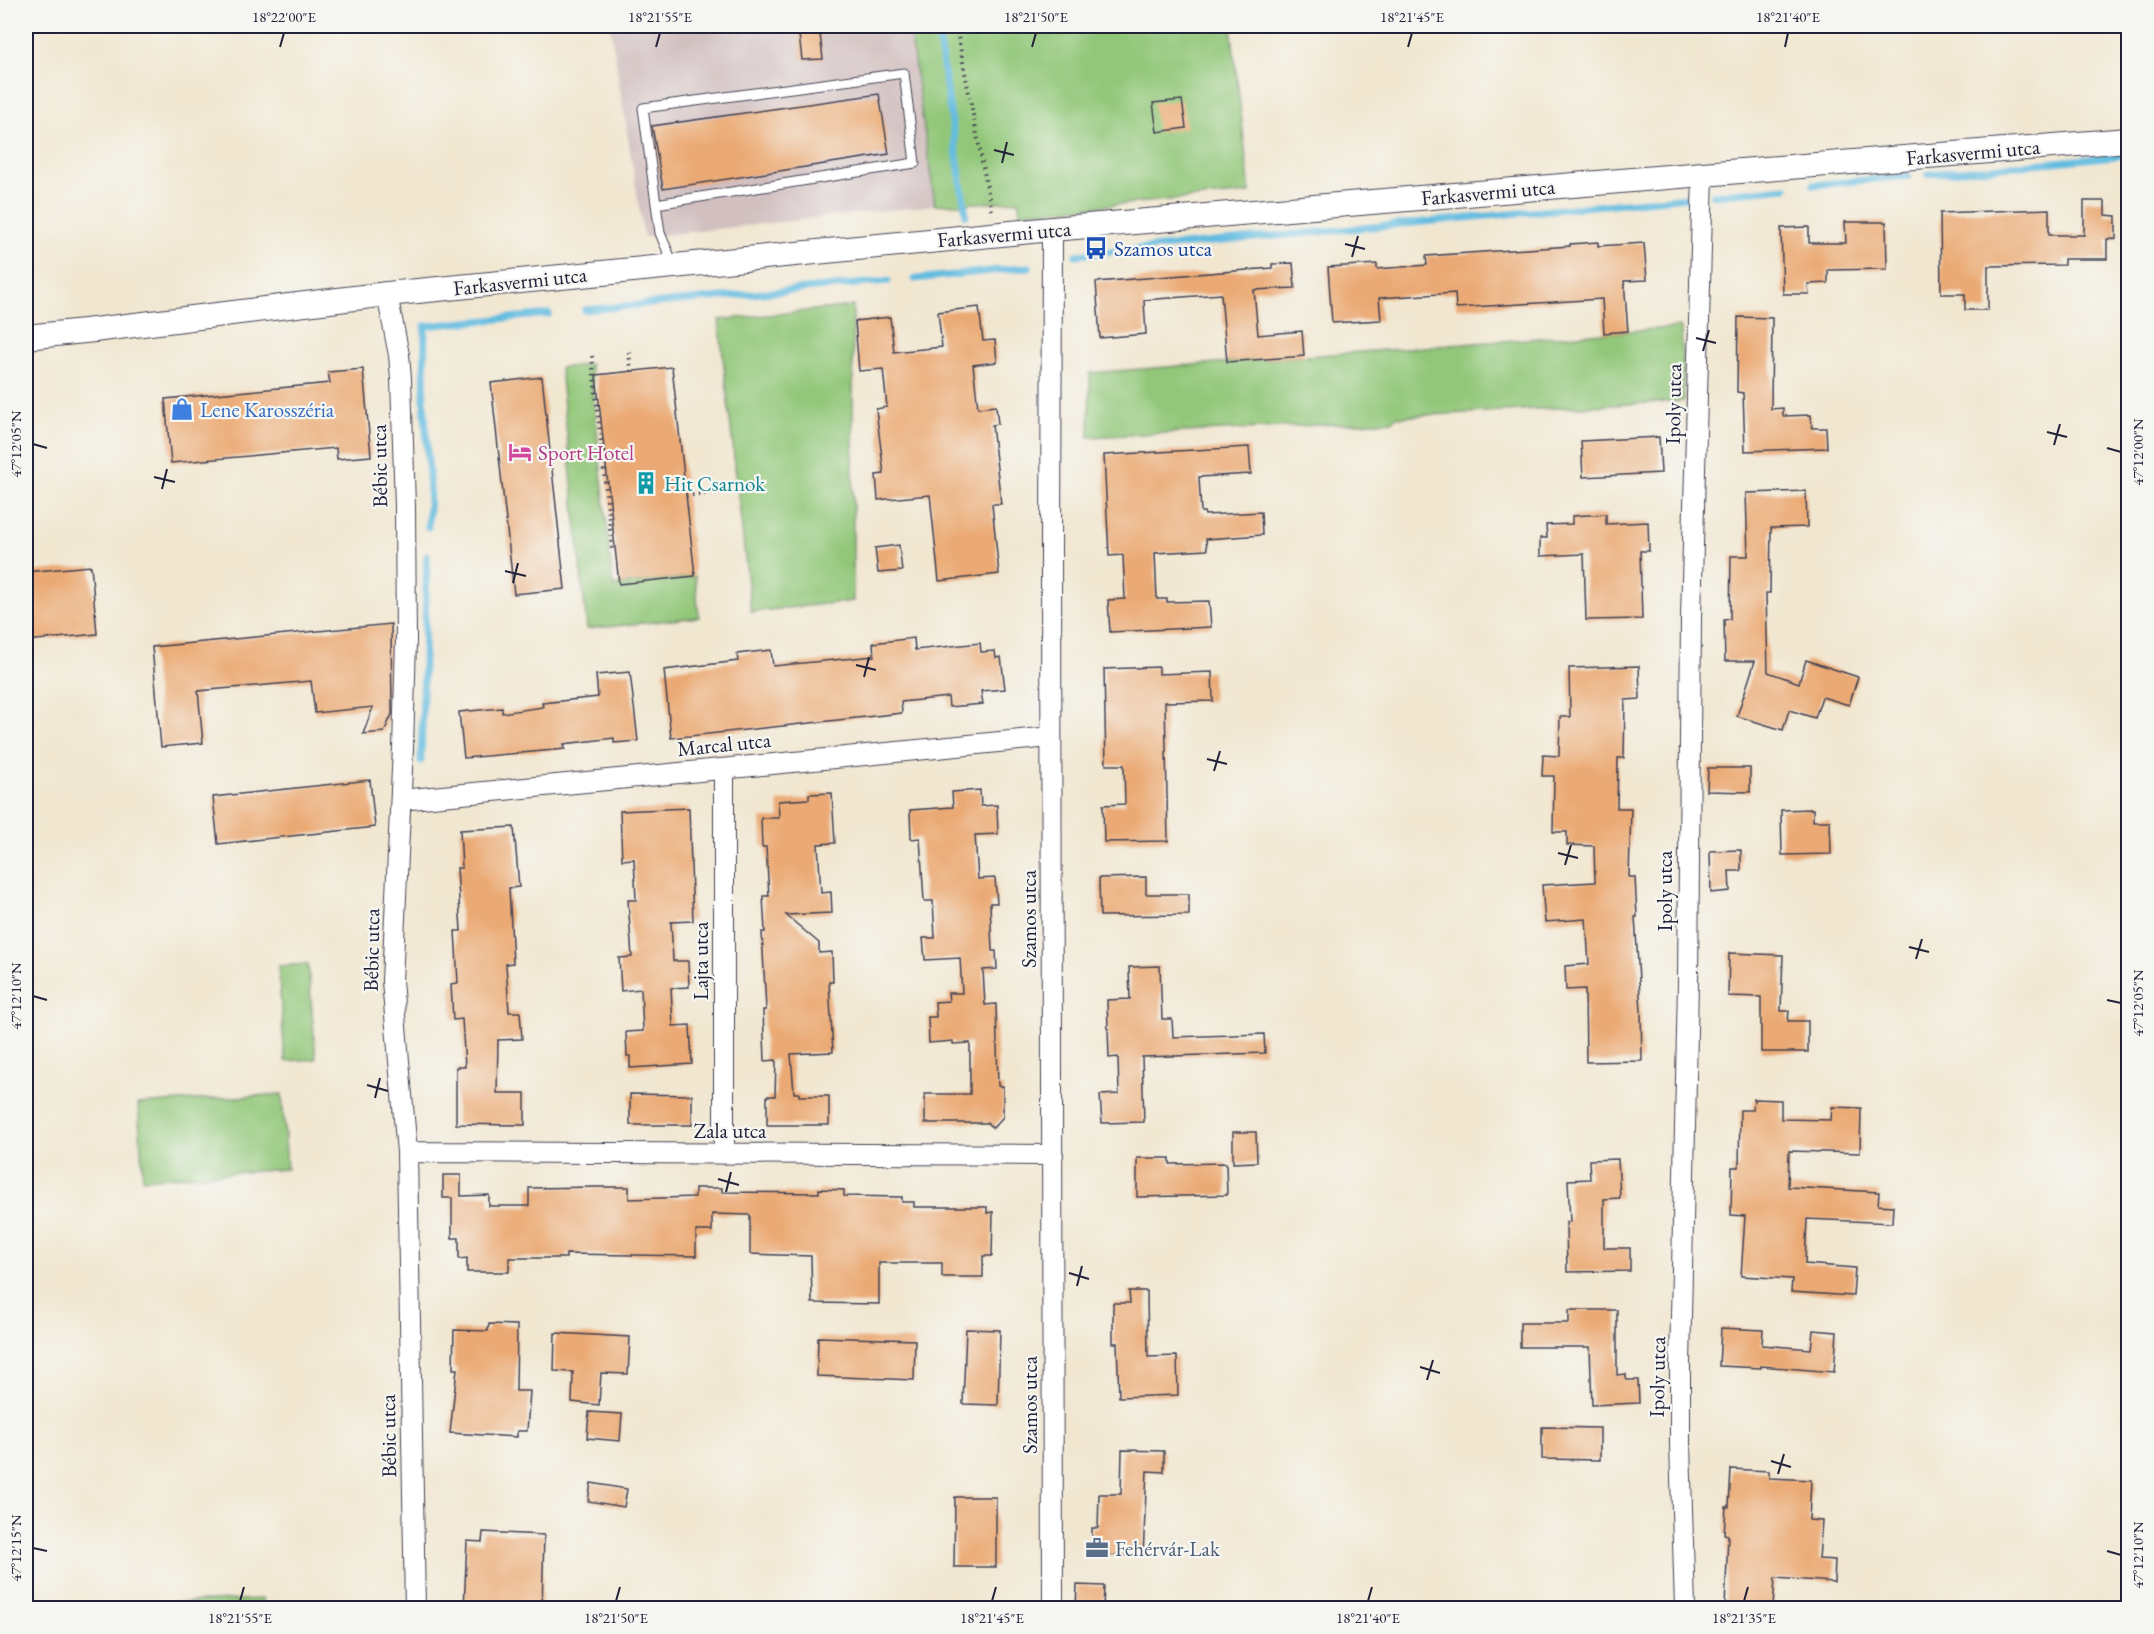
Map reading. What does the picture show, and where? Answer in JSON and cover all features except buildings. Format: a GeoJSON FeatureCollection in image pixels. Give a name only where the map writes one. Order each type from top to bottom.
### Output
{"type":"FeatureCollection","features":[{"type":"Feature","properties":{"kind":"street","name":"Farkasvermi utca"},"geometry":{"type":"LineString","coordinates":[[26,337],[387,294],[995,234],[2128,140]]}},
{"type":"Feature","properties":{"kind":"street","name":"Ipoly utca"},"geometry":{"type":"LineString","coordinates":[[1685,1608],[1680,1395],[1688,983],[1691,618],[1703,174]]}},
{"type":"Feature","properties":{"kind":"street","name":"Szamos utca"},"geometry":{"type":"LineString","coordinates":[[1052,229],[1053,1608]]}},
{"type":"Feature","properties":{"kind":"street","name":"Bébic utca"},"geometry":{"type":"LineString","coordinates":[[387,294],[399,354],[404,472],[406,640],[392,981],[407,1152],[415,1608]]}},
{"type":"Feature","properties":{"kind":"street","name":"Marcal utca"},"geometry":{"type":"LineString","coordinates":[[401,800],[1051,737]]}},
{"type":"Feature","properties":{"kind":"street","name":"Lajta utca"},"geometry":{"type":"LineString","coordinates":[[724,768],[724,1154]]}},
{"type":"Feature","properties":{"kind":"street","name":"Zala utca"},"geometry":{"type":"LineString","coordinates":[[407,1152],[1053,1155]]}},
{"type":"Feature","properties":{"kind":"lane"},"geometry":{"type":"LineString","coordinates":[[656,204],[915,164],[903,73],[643,108],[656,204],[660,233],[674,266]]}},
{"type":"Feature","properties":{"kind":"path"},"geometry":{"type":"LineString","coordinates":[[956,26],[995,234]]}},
{"type":"Feature","properties":{"kind":"path"},"geometry":{"type":"LineString","coordinates":[[629,352],[631,371]]}},
{"type":"Feature","properties":{"kind":"path"},"geometry":{"type":"LineString","coordinates":[[592,356],[612,549],[615,549]]}},
{"type":"Feature","properties":{"kind":"path"},"geometry":{"type":"LineString","coordinates":[[686,496],[709,493]]}},
{"type":"Feature","properties":{"kind":"shaded area"},"geometry":{"type":"Polygon","coordinates":[[[610,26],[909,26],[935,205],[644,237],[610,26]]]}},
{"type":"Feature","properties":{"kind":"green space"},"geometry":{"type":"Polygon","coordinates":[[[909,26],[1231,26],[1250,193],[1020,213],[1019,201],[935,205],[909,26]]]}},
{"type":"Feature","properties":{"kind":"green space"},"geometry":{"type":"Polygon","coordinates":[[[853,306],[853,601],[751,612],[719,320],[853,306]]]}},
{"type":"Feature","properties":{"kind":"green space"},"geometry":{"type":"Polygon","coordinates":[[[1681,327],[1684,401],[1395,417],[1394,421],[1089,437],[1090,373],[1681,327]]]}},
{"type":"Feature","properties":{"kind":"green space"},"geometry":{"type":"Polygon","coordinates":[[[590,364],[613,586],[695,576],[699,617],[587,629],[560,368],[590,364]]]}},
{"type":"Feature","properties":{"kind":"green space"},"geometry":{"type":"Polygon","coordinates":[[[308,964],[316,1059],[285,1061],[278,966],[308,964]]]}},
{"type":"Feature","properties":{"kind":"green space"},"geometry":{"type":"Polygon","coordinates":[[[282,1094],[287,1169],[143,1179],[138,1104],[282,1094]]]}},
{"type":"Feature","properties":{"kind":"green space"},"geometry":{"type":"Polygon","coordinates":[[[263,1599],[264,1608],[156,1608],[156,1603],[263,1599]]]}},
{"type":"Feature","properties":{"kind":"waterway"},"geometry":{"type":"LineString","coordinates":[[937,26],[966,215]]}},
{"type":"Feature","properties":{"kind":"waterway"},"geometry":{"type":"LineString","coordinates":[[1928,174],[2128,155]]}},
{"type":"Feature","properties":{"kind":"waterway"},"geometry":{"type":"LineString","coordinates":[[1813,185],[1908,176]]}},
{"type":"Feature","properties":{"kind":"waterway"},"geometry":{"type":"LineString","coordinates":[[1713,195],[1786,188]]}},
{"type":"Feature","properties":{"kind":"waterway"},"geometry":{"type":"LineString","coordinates":[[1076,255],[1688,197]]}},
{"type":"Feature","properties":{"kind":"waterway"},"geometry":{"type":"LineString","coordinates":[[915,279],[1029,267]]}},
{"type":"Feature","properties":{"kind":"waterway"},"geometry":{"type":"LineString","coordinates":[[585,310],[888,281]]}},
{"type":"Feature","properties":{"kind":"waterway"},"geometry":{"type":"LineString","coordinates":[[428,527],[430,490],[424,399],[425,326],[549,314]]}},
{"type":"Feature","properties":{"kind":"waterway"},"geometry":{"type":"LineString","coordinates":[[421,761],[427,556]]}},
{"type":"Feature","properties":{"kind":"place","name":"Szamos utca"},"geometry":{"type":"Point","coordinates":[1096,248]}},
{"type":"Feature","properties":{"kind":"place","name":"Lene Karosszéria"},"geometry":{"type":"Point","coordinates":[182,409]}},
{"type":"Feature","properties":{"kind":"place","name":"Sport Hotel"},"geometry":{"type":"Point","coordinates":[520,452]}},
{"type":"Feature","properties":{"kind":"place","name":"Hit Csarnok"},"geometry":{"type":"Point","coordinates":[646,483]}},
{"type":"Feature","properties":{"kind":"place","name":"Fehérvár-Lak"},"geometry":{"type":"Point","coordinates":[1097,1548]}}]}
